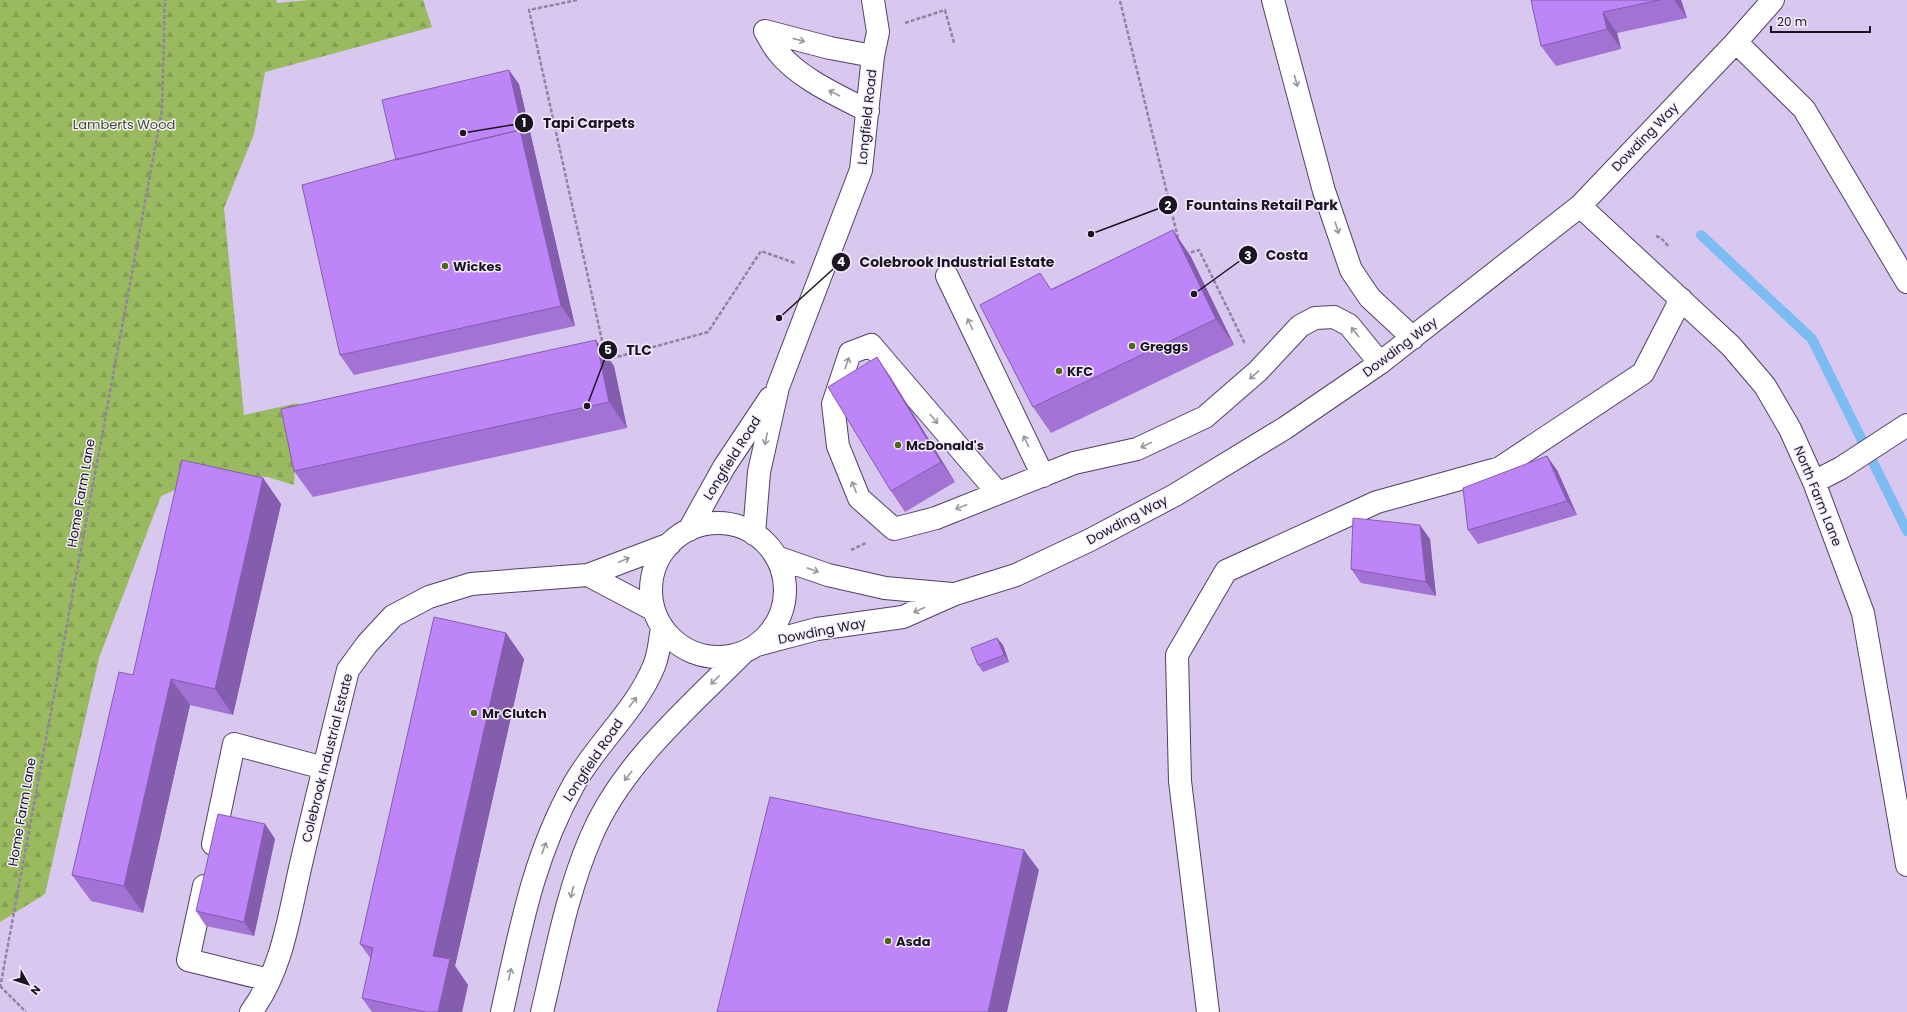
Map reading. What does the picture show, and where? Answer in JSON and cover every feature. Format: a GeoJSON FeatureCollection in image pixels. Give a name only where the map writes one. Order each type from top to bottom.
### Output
{"type":"FeatureCollection","features":[{"type":"Feature","properties":{"kind":"street","name":"Longfield Road"},"geometry":{"type":"LineString","coordinates":[[754,534],[759,472],[778,387],[861,170],[873,56],[878,32],[873,0]]}},
{"type":"Feature","properties":{"kind":"street"},"geometry":{"type":"LineString","coordinates":[[1273,0],[1286,44],[1324,191],[1351,270],[1370,298],[1413,338]]}},
{"type":"Feature","properties":{"kind":"street","name":"Dowding Way"},"geometry":{"type":"LineString","coordinates":[[750,649],[817,630],[903,617],[955,594],[1016,575],[1090,540],[1175,495],[1285,428],[1380,363],[1580,206],[1736,42],[1773,0]]}},
{"type":"Feature","properties":{"kind":"street"},"geometry":{"type":"LineString","coordinates":[[868,111],[829,91],[789,63],[778,52],[765,31],[830,48],[873,56]]}},
{"type":"Feature","properties":{"kind":"street"},"geometry":{"type":"LineString","coordinates":[[1736,42],[1804,109],[1907,282]]}},
{"type":"Feature","properties":{"kind":"street","name":"North Farm Lane"},"geometry":{"type":"LineString","coordinates":[[1580,206],[1730,346],[1765,386],[1790,429],[1814,482],[1863,613],[1907,865]]}},
{"type":"Feature","properties":{"kind":"street"},"geometry":{"type":"LineString","coordinates":[[946,276],[1044,476]]}},
{"type":"Feature","properties":{"kind":"street"},"geometry":{"type":"LineString","coordinates":[[1208,1012],[1180,781],[1177,655],[1226,571],[1377,502],[1500,468],[1643,374],[1681,299]]}},
{"type":"Feature","properties":{"kind":"street"},"geometry":{"type":"LineString","coordinates":[[998,493],[871,345],[850,353],[833,404],[838,446],[859,498],[894,530],[936,518],[1074,463],[1137,449],[1205,417],[1258,371],[1300,326],[1315,318],[1334,317],[1349,325],[1380,363]]}},
{"type":"Feature","properties":{"kind":"street","name":"Longfield Road"},"geometry":{"type":"LineString","coordinates":[[689,530],[724,468],[778,387]]}},
{"type":"Feature","properties":{"kind":"street"},"geometry":{"type":"LineString","coordinates":[[1814,482],[1841,468],[1907,425]]}},
{"type":"Feature","properties":{"kind":"street"},"geometry":{"type":"LineString","coordinates":[[542,1012],[572,890],[591,836],[614,793],[656,741],[750,649],[771,631],[780,614],[785,595],[783,575],[776,557],[766,544],[754,534],[734,525],[711,523],[689,530],[670,544],[659,558],[652,575],[651,592],[658,619]]}},
{"type":"Feature","properties":{"kind":"street","name":"Colebrook Industrial Estate"},"geometry":{"type":"LineString","coordinates":[[251,1012],[263,995],[282,950],[348,670],[367,644],[393,616],[429,597],[471,584],[588,575],[670,544]]}},
{"type":"Feature","properties":{"kind":"street","name":"Dowding Way"},"geometry":{"type":"LineString","coordinates":[[776,557],[828,575],[885,588],[955,594]]}},
{"type":"Feature","properties":{"kind":"street"},"geometry":{"type":"LineString","coordinates":[[588,575],[658,619],[678,644],[698,654],[720,657],[750,649]]}},
{"type":"Feature","properties":{"kind":"street","name":"Longfield Road"},"geometry":{"type":"LineString","coordinates":[[502,1012],[531,883],[551,829],[574,783],[639,694],[654,665],[658,619]]}},
{"type":"Feature","properties":{"kind":"street"},"geometry":{"type":"LineString","coordinates":[[269,980],[188,960],[234,744],[324,768]]}},
{"type":"Feature","properties":{"kind":"path","name":"Home Farm Lane"},"geometry":{"type":"LineString","coordinates":[[0,987],[162,110],[165,0]]}},
{"type":"Feature","properties":{"kind":"path"},"geometry":{"type":"LineString","coordinates":[[577,0],[529,10],[606,361],[708,332],[761,251],[821,273]]}},
{"type":"Feature","properties":{"kind":"path"},"geometry":{"type":"LineString","coordinates":[[1120,1],[1180,248]]}},
{"type":"Feature","properties":{"kind":"path"},"geometry":{"type":"LineString","coordinates":[[878,32],[945,10],[954,43]]}},
{"type":"Feature","properties":{"kind":"path"},"geometry":{"type":"LineString","coordinates":[[1182,255],[1199,250],[1258,371]]}},
{"type":"Feature","properties":{"kind":"path"},"geometry":{"type":"LineString","coordinates":[[0,987],[26,1012]]}},
{"type":"Feature","properties":{"kind":"green space","name":"Lamberts Wood"},"geometry":{"type":"Polygon","coordinates":[[[0,0],[276,0],[277,3],[309,0],[423,0],[432,27],[265,72],[254,134],[224,208],[244,415],[298,403],[294,485],[268,477],[212,474],[161,496],[99,658],[45,894],[0,922],[0,0]]]}},
{"type":"Feature","properties":{"kind":"building"},"geometry":{"type":"Polygon","coordinates":[[[1531,0],[1660,0],[1603,12],[1607,29],[1541,46],[1531,0]]]}},
{"type":"Feature","properties":{"kind":"building"},"geometry":{"type":"Polygon","coordinates":[[[509,70],[524,136],[520,130],[396,160],[382,100],[509,70]]]}},
{"type":"Feature","properties":{"kind":"building","name":"Wickes"},"geometry":{"type":"Polygon","coordinates":[[[520,130],[561,306],[340,355],[302,185],[393,160],[520,130]]]}},
{"type":"Feature","properties":{"kind":"building"},"geometry":{"type":"Polygon","coordinates":[[[1173,230],[1216,319],[1033,407],[980,305],[1040,273],[1051,290],[1173,230]]]}},
{"type":"Feature","properties":{"kind":"building"},"geometry":{"type":"Polygon","coordinates":[[[596,340],[609,402],[294,471],[281,409],[596,340]]]}},
{"type":"Feature","properties":{"kind":"building","name":"McDonald's"},"geometry":{"type":"Polygon","coordinates":[[[877,357],[941,462],[891,491],[828,387],[877,357]]]}},
{"type":"Feature","properties":{"kind":"building"},"geometry":{"type":"Polygon","coordinates":[[[1547,456],[1567,501],[1468,530],[1463,488],[1547,456]]]}},
{"type":"Feature","properties":{"kind":"building"},"geometry":{"type":"Polygon","coordinates":[[[182,460],[263,478],[215,689],[171,679],[124,886],[72,875],[119,672],[133,675],[182,460]]]}},
{"type":"Feature","properties":{"kind":"building"},"geometry":{"type":"Polygon","coordinates":[[[1353,518],[1420,525],[1426,582],[1351,569],[1353,518]]]}},
{"type":"Feature","properties":{"kind":"building"},"geometry":{"type":"Polygon","coordinates":[[[434,617],[506,633],[433,956],[450,959],[438,1012],[426,1012],[362,998],[373,948],[360,944],[434,617]]]}},
{"type":"Feature","properties":{"kind":"building"},"geometry":{"type":"Polygon","coordinates":[[[997,638],[1004,655],[978,665],[971,648],[997,638]]]}},
{"type":"Feature","properties":{"kind":"building","name":"Asda"},"geometry":{"type":"Polygon","coordinates":[[[770,797],[1024,850],[988,1012],[717,1012],[770,797]]]}},
{"type":"Feature","properties":{"kind":"building"},"geometry":{"type":"Polygon","coordinates":[[[218,814],[265,824],[244,922],[196,911],[218,814]]]}},
{"type":"Feature","properties":{"kind":"waterway"},"geometry":{"type":"LineString","coordinates":[[1701,235],[1812,339],[1907,531]]}},
{"type":"Feature","properties":{"kind":"place","name":"Tapi Carpets"},"geometry":{"type":"Point","coordinates":[463,133]}},
{"type":"Feature","properties":{"kind":"place","name":"Fountains Retail Park"},"geometry":{"type":"Point","coordinates":[1091,234]}},
{"type":"Feature","properties":{"kind":"place","name":"Wickes"},"geometry":{"type":"Point","coordinates":[445,266]}},
{"type":"Feature","properties":{"kind":"place","name":"Costa"},"geometry":{"type":"Point","coordinates":[1194,294]}},
{"type":"Feature","properties":{"kind":"place","name":"Colebrook Industrial Estate"},"geometry":{"type":"Point","coordinates":[779,318]}},
{"type":"Feature","properties":{"kind":"place","name":"Greggs"},"geometry":{"type":"Point","coordinates":[1132,346]}},
{"type":"Feature","properties":{"kind":"place","name":"KFC"},"geometry":{"type":"Point","coordinates":[1059,371]}},
{"type":"Feature","properties":{"kind":"place","name":"TLC"},"geometry":{"type":"Point","coordinates":[587,406]}},
{"type":"Feature","properties":{"kind":"place","name":"McDonald's"},"geometry":{"type":"Point","coordinates":[898,445]}},
{"type":"Feature","properties":{"kind":"place","name":"Mr Clutch"},"geometry":{"type":"Point","coordinates":[474,713]}},
{"type":"Feature","properties":{"kind":"place","name":"Asda"},"geometry":{"type":"Point","coordinates":[888,941]}}]}
